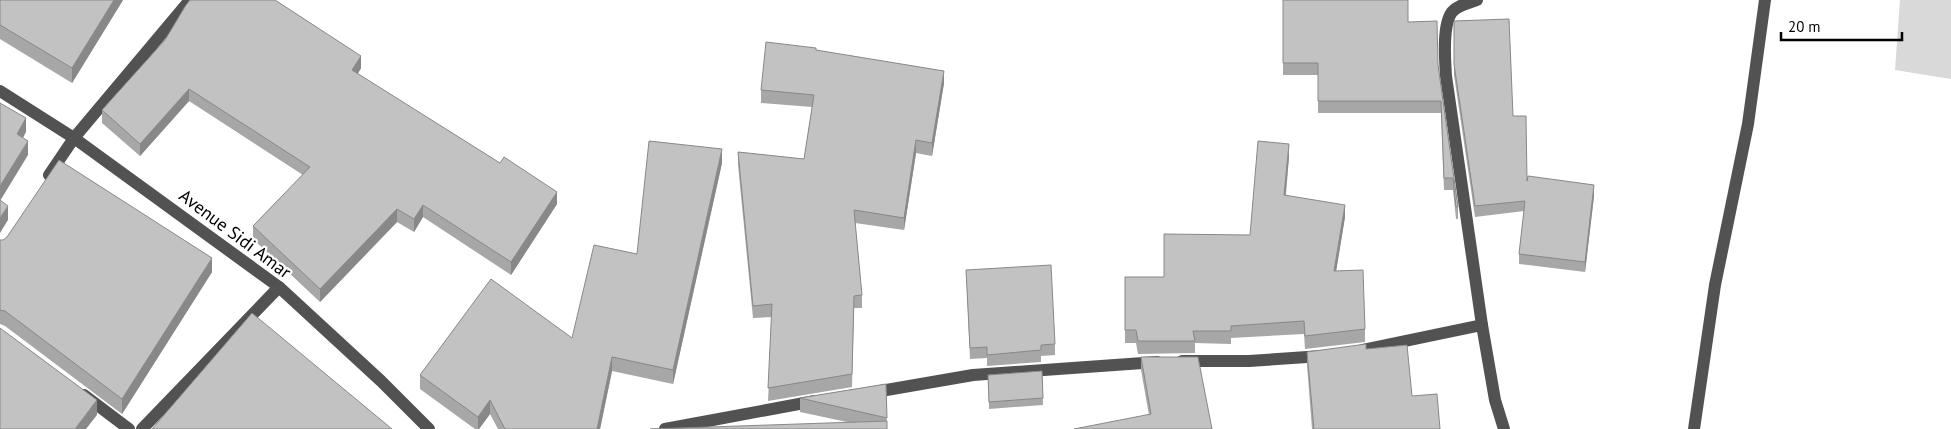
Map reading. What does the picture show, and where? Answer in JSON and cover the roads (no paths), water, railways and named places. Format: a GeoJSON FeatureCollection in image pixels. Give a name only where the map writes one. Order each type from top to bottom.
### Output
{"type":"FeatureCollection","features":[{"type":"Feature","properties":{"kind":"street"},"geometry":{"type":"LineString","coordinates":[[42,185],[74,138],[190,0]]}},
{"type":"Feature","properties":{"kind":"street"},"geometry":{"type":"LineString","coordinates":[[1477,0],[1462,5],[1452,12],[1448,20],[1445,38],[1446,76],[1482,325],[1495,400],[1504,429]]}},
{"type":"Feature","properties":{"kind":"street"},"geometry":{"type":"LineString","coordinates":[[1694,429],[1715,285],[1748,124],[1765,0]]}},
{"type":"Feature","properties":{"kind":"street","name":"Avenue Sidi Amar"},"geometry":{"type":"LineString","coordinates":[[0,91],[74,138],[279,287],[381,381],[429,429]]}},
{"type":"Feature","properties":{"kind":"street"},"geometry":{"type":"LineString","coordinates":[[142,429],[279,287]]}},
{"type":"Feature","properties":{"kind":"street"},"geometry":{"type":"LineString","coordinates":[[860,394],[973,375],[1052,368],[1141,362],[1249,361],[1341,354],[1482,325]]}},
{"type":"Feature","properties":{"kind":"street"},"geometry":{"type":"LineString","coordinates":[[76,389],[129,429]]}},
{"type":"Feature","properties":{"kind":"street"},"geometry":{"type":"LineString","coordinates":[[665,429],[755,411],[832,399]]}}]}
